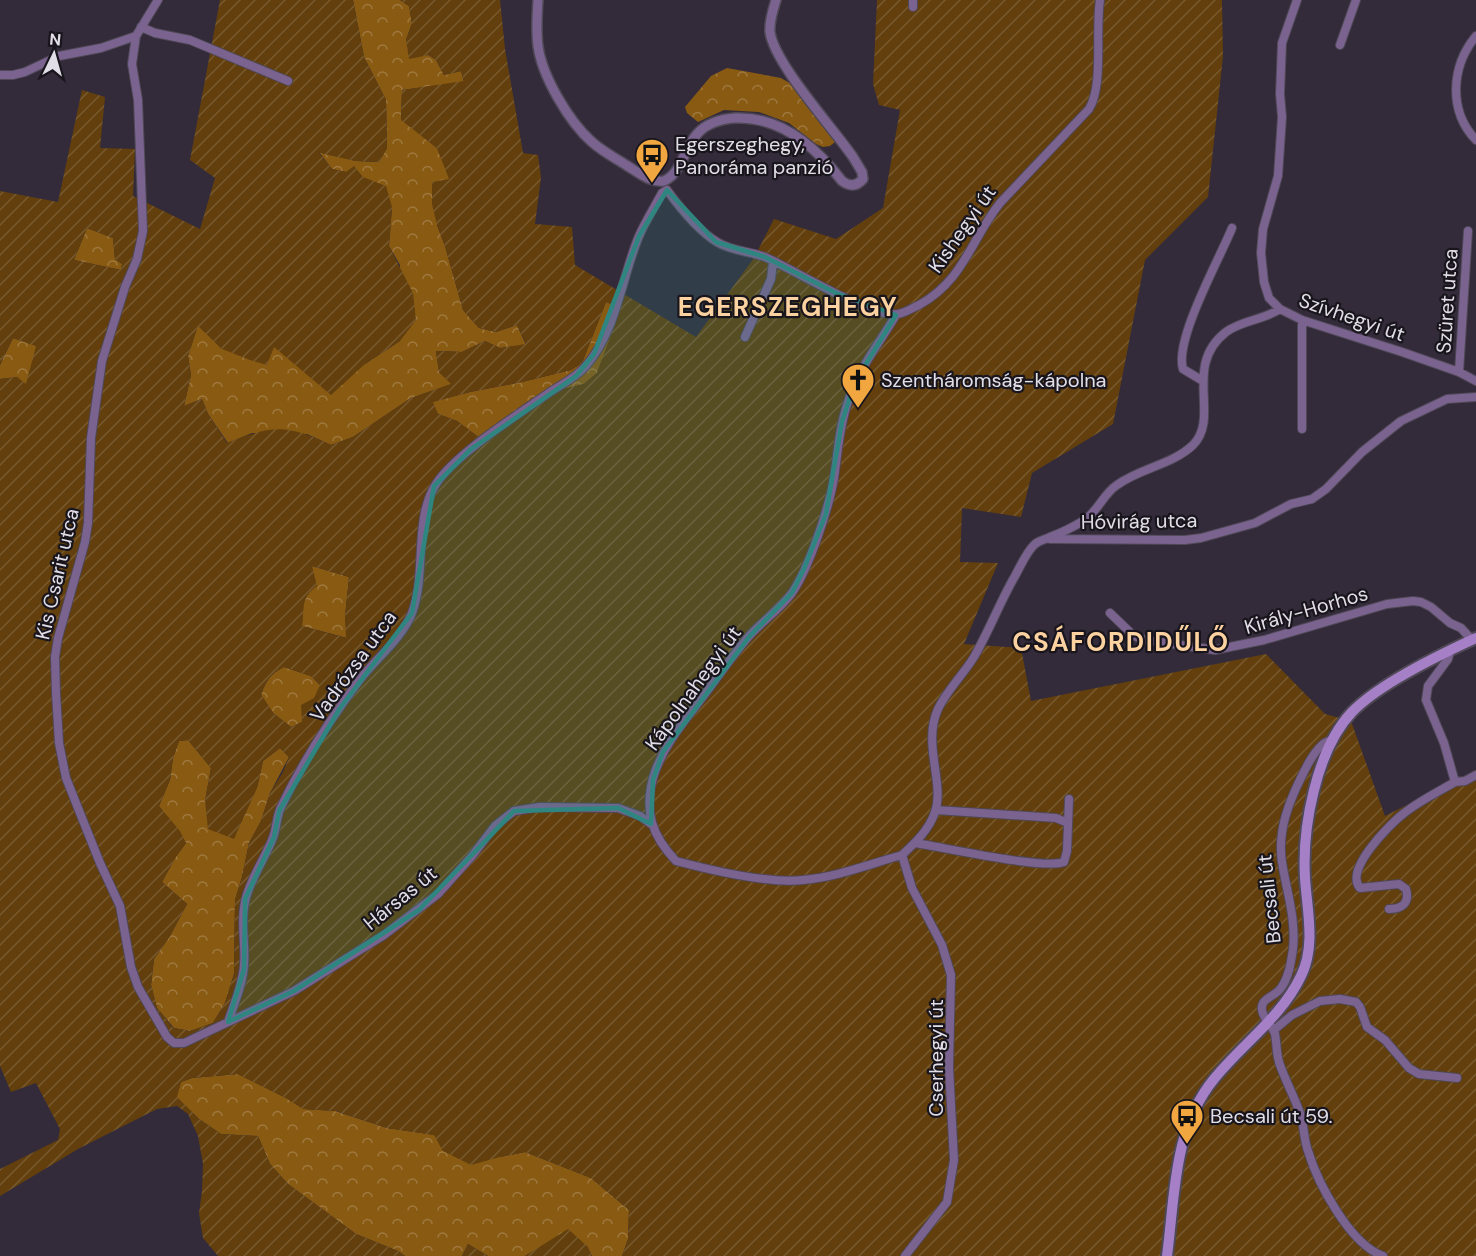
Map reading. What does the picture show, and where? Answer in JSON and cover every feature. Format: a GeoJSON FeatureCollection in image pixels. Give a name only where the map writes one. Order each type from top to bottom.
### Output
{"type":"FeatureCollection","features":[{"type":"Feature","properties":{"kind":"main road","name":"Becsali út"},"geometry":{"type":"LineString","coordinates":[[1167,1256],[1177,1168],[1185,1134],[1197,1105],[1214,1079],[1271,1027],[1293,991],[1307,962],[1309,934],[1305,832],[1313,794],[1334,740],[1347,718],[1369,697],[1474,639]]}},
{"type":"Feature","properties":{"kind":"street"},"geometry":{"type":"LineString","coordinates":[[0,75],[25,72],[59,56],[101,48],[136,36],[158,0]]}},
{"type":"Feature","properties":{"kind":"street"},"geometry":{"type":"LineString","coordinates":[[538,0],[537,30],[540,56],[569,116],[597,147],[652,180],[665,185],[687,215],[716,242],[726,247],[765,257],[866,306],[896,315]]}},
{"type":"Feature","properties":{"kind":"street"},"geometry":{"type":"LineString","coordinates":[[665,185],[698,132],[715,122],[737,118],[756,119],[787,131],[805,142],[848,185],[855,185],[862,179],[862,172],[853,157],[776,51],[770,30],[770,19],[776,0]]}},
{"type":"Feature","properties":{"kind":"street","name":"Kishegyi út"},"geometry":{"type":"LineString","coordinates":[[896,315],[925,302],[952,280],[989,217],[1000,203],[1089,109],[1096,92],[1100,0]]}},
{"type":"Feature","properties":{"kind":"street","name":"Szívhegyi út"},"geometry":{"type":"LineString","coordinates":[[1297,0],[1282,43],[1278,176],[1266,214],[1261,253],[1266,291],[1273,303],[1280,309],[1302,320],[1402,352],[1459,372],[1476,381]]}},
{"type":"Feature","properties":{"kind":"street"},"geometry":{"type":"LineString","coordinates":[[1340,45],[1356,0]]}},
{"type":"Feature","properties":{"kind":"street"},"geometry":{"type":"LineString","coordinates":[[141,27],[155,33],[190,40],[288,81]]}},
{"type":"Feature","properties":{"kind":"street","name":"Kis Csarit utca"},"geometry":{"type":"LineString","coordinates":[[136,36],[132,64],[138,100],[143,231],[102,361],[91,438],[88,522],[85,542],[60,627],[55,657],[59,743],[66,778],[100,864],[120,906],[131,967],[138,987],[161,1028],[174,1043],[184,1043],[228,1022]]}},
{"type":"Feature","properties":{"kind":"street"},"geometry":{"type":"LineString","coordinates":[[1476,36],[1463,55],[1456,82],[1464,124],[1476,141]]}},
{"type":"Feature","properties":{"kind":"street","name":"Vadrózsa utca"},"geometry":{"type":"LineString","coordinates":[[228,1022],[244,969],[245,899],[273,837],[279,811],[292,785],[340,708],[360,680],[397,637],[412,613],[426,511],[434,486],[441,476],[471,449],[552,390],[576,376],[586,366],[601,342],[639,236],[665,185]]}},
{"type":"Feature","properties":{"kind":"street"},"geometry":{"type":"LineString","coordinates":[[1203,381],[1183,369],[1182,353],[1193,314],[1232,228]]}},
{"type":"Feature","properties":{"kind":"street","name":"Szüret utca"},"geometry":{"type":"LineString","coordinates":[[1459,372],[1468,231]]}},
{"type":"Feature","properties":{"kind":"street"},"geometry":{"type":"LineString","coordinates":[[745,337],[771,279],[773,262]]}},
{"type":"Feature","properties":{"kind":"street"},"geometry":{"type":"LineString","coordinates":[[1068,823],[1056,818],[936,810],[932,738],[937,710],[975,654],[997,608],[1029,551],[1038,541],[1090,516],[1118,484],[1179,455],[1193,445],[1202,428],[1206,359],[1220,339],[1234,328],[1280,309]]}},
{"type":"Feature","properties":{"kind":"street","name":"Kápolnahegyi út"},"geometry":{"type":"LineString","coordinates":[[896,315],[863,365],[851,393],[842,422],[826,514],[804,569],[792,593],[748,637],[663,752],[652,780],[651,824],[666,850],[676,861],[772,880],[812,879],[902,855],[924,833],[936,810]]}},
{"type":"Feature","properties":{"kind":"street"},"geometry":{"type":"LineString","coordinates":[[1302,320],[1302,429]]}},
{"type":"Feature","properties":{"kind":"street","name":"Hóvirág utca"},"geometry":{"type":"LineString","coordinates":[[1048,538],[1185,540],[1202,538],[1254,523],[1291,504],[1319,495],[1362,452],[1401,421],[1447,399],[1476,397]]}},
{"type":"Feature","properties":{"kind":"street","name":"Király-Horhos"},"geometry":{"type":"LineString","coordinates":[[1110,613],[1134,636],[1145,640],[1215,650],[1264,640],[1387,604],[1421,602],[1474,639]]}},
{"type":"Feature","properties":{"kind":"street"},"geometry":{"type":"LineString","coordinates":[[1450,651],[1448,659],[1428,686],[1426,700],[1444,743],[1455,782]]}},
{"type":"Feature","properties":{"kind":"street","name":"Becsali út"},"geometry":{"type":"LineString","coordinates":[[1271,1027],[1262,1013],[1262,1004],[1281,988],[1290,968],[1293,948],[1292,910],[1282,866],[1282,828],[1296,789],[1315,753],[1327,741],[1334,740]]}},
{"type":"Feature","properties":{"kind":"street"},"geometry":{"type":"LineString","coordinates":[[1389,909],[1401,908],[1406,904],[1408,896],[1406,889],[1399,884],[1360,888],[1356,880],[1359,867],[1383,832],[1404,813],[1455,782],[1465,782],[1476,775]]}},
{"type":"Feature","properties":{"kind":"street"},"geometry":{"type":"LineString","coordinates":[[915,843],[1031,862],[1059,864],[1064,862],[1067,851],[1069,799]]}},
{"type":"Feature","properties":{"kind":"street","name":"Hársas út"},"geometry":{"type":"LineString","coordinates":[[228,1022],[294,991],[384,935],[419,910],[438,894],[472,856],[495,825],[514,811],[540,807],[618,808],[640,816],[651,824]]}},
{"type":"Feature","properties":{"kind":"street","name":"Cserhegyi út"},"geometry":{"type":"LineString","coordinates":[[902,855],[912,888],[942,945],[951,975],[949,1068],[954,1161],[947,1202],[905,1256]]}},
{"type":"Feature","properties":{"kind":"street"},"geometry":{"type":"LineString","coordinates":[[1383,1256],[1365,1246],[1330,1200],[1307,1150],[1300,1112],[1279,1064],[1271,1027],[1320,1001],[1340,999],[1356,1002],[1367,1027],[1385,1040],[1409,1068],[1419,1074],[1457,1078]]}},
{"type":"Feature","properties":{"kind":"highlighted area"},"geometry":{"type":"Polygon","coordinates":[[[667,190],[716,242],[765,257],[836,293],[896,315],[855,382],[842,422],[826,514],[804,569],[792,593],[749,637],[663,752],[653,780],[651,824],[618,808],[514,811],[419,910],[294,991],[228,1022],[244,969],[245,899],[274,837],[279,811],[340,708],[412,613],[434,486],[471,449],[576,376],[594,354],[639,236],[667,190]]]}},
{"type":"Feature","properties":{"kind":"green space"},"geometry":{"type":"Polygon","coordinates":[[[353,0],[400,0],[409,6],[412,23],[406,40],[436,60],[444,75],[461,71],[464,82],[402,90],[401,119],[437,148],[450,179],[437,225],[463,310],[479,328],[496,332],[517,325],[526,345],[500,348],[485,341],[462,352],[436,351],[439,372],[452,384],[411,398],[353,437],[331,445],[307,434],[252,433],[228,443],[208,414],[202,399],[184,406],[191,375],[188,356],[198,325],[222,349],[274,347],[365,364],[400,341],[400,265],[389,246],[392,207],[346,172],[332,169],[319,152],[356,161],[379,162],[387,148],[386,100],[364,57],[353,0]]]}},
{"type":"Feature","properties":{"kind":"green space"},"geometry":{"type":"Polygon","coordinates":[[[727,68],[781,78],[793,85],[833,135],[835,142],[823,147],[789,123],[759,112],[724,110],[698,122],[687,113],[685,107],[711,76],[727,68]]]}},
{"type":"Feature","properties":{"kind":"green space"},"geometry":{"type":"Polygon","coordinates":[[[87,228],[113,238],[115,259],[122,264],[121,270],[74,260],[87,228]]]}},
{"type":"Feature","properties":{"kind":"green space"},"geometry":{"type":"Polygon","coordinates":[[[606,302],[622,308],[597,373],[584,384],[548,393],[481,439],[457,421],[438,414],[432,402],[571,370],[582,363],[606,302]]]}},
{"type":"Feature","properties":{"kind":"green space"},"geometry":{"type":"Polygon","coordinates":[[[13,338],[37,346],[26,385],[17,377],[0,379],[0,365],[13,338]]]}},
{"type":"Feature","properties":{"kind":"green space"},"geometry":{"type":"Polygon","coordinates":[[[312,566],[349,577],[345,617],[347,638],[302,626],[303,604],[308,593],[312,566]]]}},
{"type":"Feature","properties":{"kind":"green space"},"geometry":{"type":"Polygon","coordinates":[[[284,667],[311,676],[321,686],[302,722],[291,727],[273,713],[261,695],[269,678],[284,667]]]}},
{"type":"Feature","properties":{"kind":"green space"},"geometry":{"type":"Polygon","coordinates":[[[188,740],[211,768],[205,801],[257,788],[263,761],[280,748],[289,757],[270,793],[261,821],[249,843],[235,900],[234,974],[225,1003],[213,1023],[190,1031],[174,1028],[157,1008],[151,985],[154,959],[170,936],[187,904],[162,882],[186,843],[159,806],[170,780],[173,758],[179,741],[188,740]]]}},
{"type":"Feature","properties":{"kind":"green space"},"geometry":{"type":"Polygon","coordinates":[[[238,1074],[304,1109],[335,1111],[387,1128],[435,1135],[443,1151],[500,1157],[525,1152],[591,1178],[629,1210],[628,1239],[622,1256],[592,1256],[587,1246],[537,1249],[525,1256],[488,1256],[468,1244],[462,1256],[405,1256],[356,1234],[288,1184],[270,1164],[258,1136],[221,1134],[199,1119],[176,1097],[181,1082],[192,1078],[238,1074]]]}},
{"type":"Feature","properties":{"kind":"shaded area"},"geometry":{"type":"Polygon","coordinates":[[[220,0],[353,0],[364,57],[386,100],[387,148],[379,162],[356,161],[319,153],[332,169],[346,172],[354,166],[363,177],[386,186],[392,207],[389,246],[413,293],[416,320],[400,341],[365,364],[331,395],[274,347],[267,365],[222,349],[198,326],[188,356],[191,375],[184,406],[202,399],[208,414],[227,443],[256,433],[279,429],[302,433],[331,445],[353,437],[411,398],[451,384],[439,372],[436,351],[462,352],[485,341],[500,348],[526,344],[517,325],[496,332],[479,328],[463,310],[432,204],[432,182],[449,179],[437,148],[401,120],[402,90],[464,81],[461,71],[444,75],[436,60],[429,55],[409,59],[406,40],[412,23],[409,6],[400,0],[500,0],[505,49],[523,153],[538,155],[541,177],[535,224],[572,227],[575,265],[696,337],[754,258],[774,219],[836,239],[883,208],[900,110],[879,105],[873,84],[877,0],[1222,0],[1223,56],[1208,197],[1145,260],[1113,424],[1032,473],[1021,517],[962,508],[960,562],[998,563],[964,644],[1021,648],[1031,701],[1266,654],[1325,714],[1351,721],[1385,816],[1476,770],[1476,1256],[622,1256],[628,1239],[629,1210],[591,1178],[525,1152],[471,1165],[443,1151],[434,1135],[387,1128],[336,1111],[303,1109],[237,1074],[192,1078],[181,1082],[177,1097],[199,1119],[221,1134],[258,1136],[270,1164],[288,1184],[356,1234],[405,1256],[218,1256],[203,1238],[199,1213],[203,1164],[198,1136],[188,1114],[177,1106],[157,1109],[78,1149],[0,1196],[0,1169],[58,1140],[60,1129],[36,1083],[11,1092],[0,1066],[0,379],[17,377],[26,384],[36,346],[13,338],[0,365],[0,191],[58,202],[82,90],[105,97],[100,148],[135,149],[133,196],[200,229],[215,178],[190,160],[220,0]],[[87,228],[74,260],[121,270],[122,264],[115,259],[113,238],[87,228]],[[606,302],[582,363],[571,370],[433,402],[438,414],[457,421],[481,439],[548,393],[584,384],[597,373],[621,308],[606,302]],[[312,566],[317,586],[306,599],[302,626],[346,638],[345,617],[349,577],[312,566]],[[284,667],[275,672],[261,694],[273,713],[291,727],[302,722],[301,705],[314,698],[320,685],[311,676],[284,667]],[[188,740],[179,741],[173,758],[170,780],[159,806],[180,831],[186,843],[162,882],[187,904],[170,936],[154,959],[151,985],[157,1008],[173,1028],[190,1031],[213,1023],[225,1003],[234,974],[235,900],[249,843],[261,821],[270,793],[289,757],[280,748],[263,761],[257,788],[234,839],[208,829],[205,801],[211,768],[188,740]]]}},
{"type":"Feature","properties":{"kind":"shaded area"},"geometry":{"type":"Polygon","coordinates":[[[568,1229],[587,1246],[592,1256],[525,1256],[568,1229]]]}},
{"type":"Feature","properties":{"kind":"shaded area"},"geometry":{"type":"Polygon","coordinates":[[[468,1244],[488,1256],[462,1256],[468,1244]]]}},
{"type":"Feature","properties":{"kind":"place","name":"Egerszeghegy, Panoráma panzió"},"geometry":{"type":"Point","coordinates":[652,184]}},
{"type":"Feature","properties":{"kind":"place","name":"Szentháromság-kápolna"},"geometry":{"type":"Point","coordinates":[858,409]}},
{"type":"Feature","properties":{"kind":"place","name":"Becsali út 59."},"geometry":{"type":"Point","coordinates":[1187,1145]}},
{"type":"Feature","properties":{"kind":"district","name":"EGERSZEGHEGY"},"geometry":{"type":"Point","coordinates":[788,307]}},
{"type":"Feature","properties":{"kind":"district","name":"CSÁFORDIDŰLŐ"},"geometry":{"type":"Point","coordinates":[1121,642]}}]}
